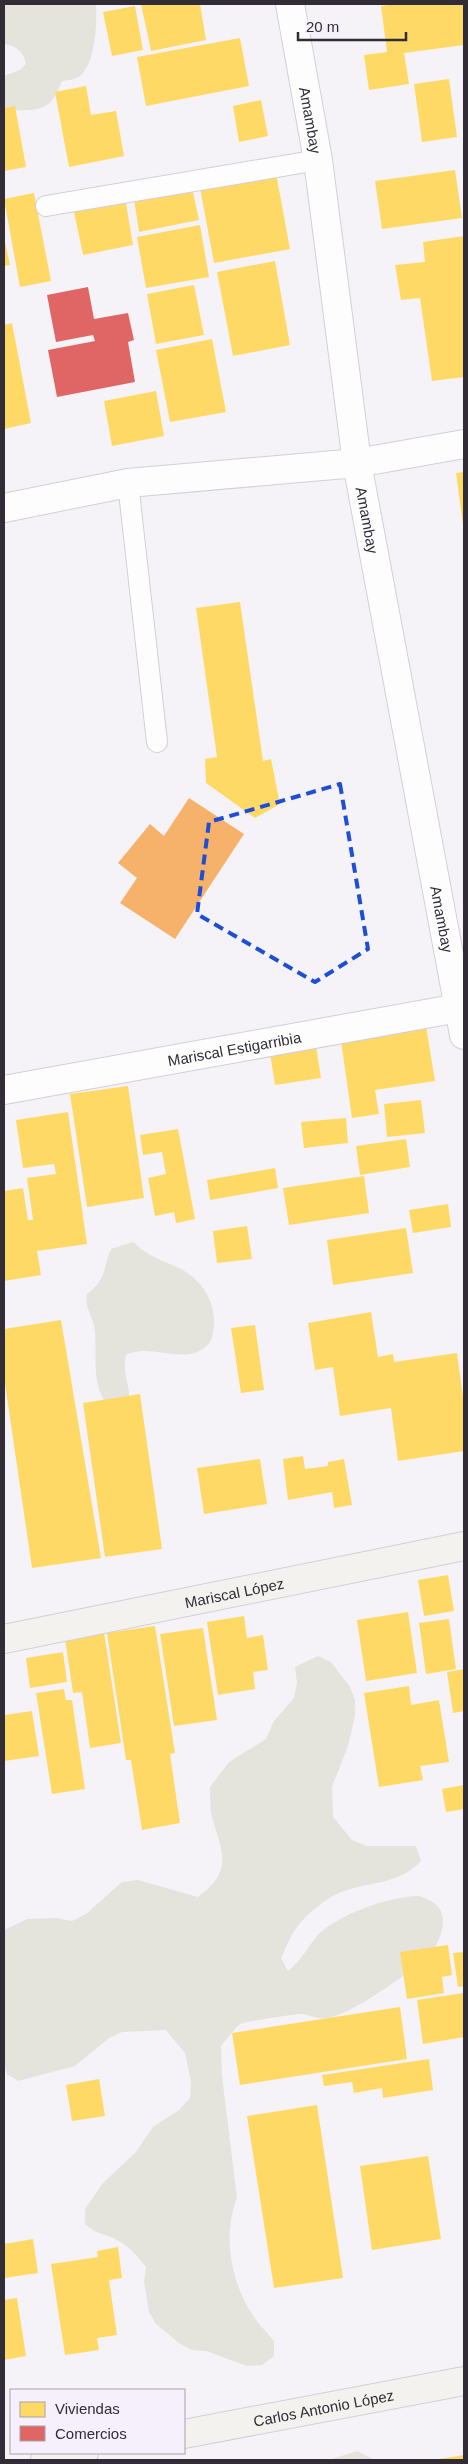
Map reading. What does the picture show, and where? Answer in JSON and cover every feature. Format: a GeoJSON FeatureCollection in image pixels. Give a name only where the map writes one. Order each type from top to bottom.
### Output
{"type":"FeatureCollection","features":[{"type":"Feature","properties":{"kind":"main road","name":"Mariscal López"},"geometry":{"type":"LineString","coordinates":[[4,1639],[464,1546]]}},
{"type":"Feature","properties":{"kind":"main road","name":"Carlos Antonio López"},"geometry":{"type":"LineString","coordinates":[[185,2434],[464,2381]]}},
{"type":"Feature","properties":{"kind":"main road"},"geometry":{"type":"LineString","coordinates":[[45,2460],[78,2454]]}},
{"type":"Feature","properties":{"kind":"street","name":"Amambay"},"geometry":{"type":"LineString","coordinates":[[290,4],[318,160],[357,463],[462,1007],[464,1035]]}},
{"type":"Feature","properties":{"kind":"street"},"geometry":{"type":"LineString","coordinates":[[4,508],[128,483],[357,463],[464,444]]}},
{"type":"Feature","properties":{"kind":"street","name":"Mariscal Estigarribia"},"geometry":{"type":"LineString","coordinates":[[4,1090],[462,1007]]}},
{"type":"Feature","properties":{"kind":"lane"},"geometry":{"type":"LineString","coordinates":[[46,206],[318,160]]}},
{"type":"Feature","properties":{"kind":"lane"},"geometry":{"type":"LineString","coordinates":[[128,483],[158,742]]}},
{"type":"Feature","properties":{"kind":"highlighted area"},"geometry":{"type":"Polygon","coordinates":[[[340,784],[368,949],[315,982],[197,914],[209,822],[340,784]]]}},
{"type":"Feature","properties":{"kind":"shaded area"},"geometry":{"type":"Polygon","coordinates":[[[4,4],[96,4],[94,42],[85,70],[78,77],[62,81],[53,99],[43,107],[30,110],[4,111],[4,76],[20,70],[26,64],[24,56],[19,50],[4,44],[4,4]]]}},
{"type":"Feature","properties":{"kind":"shaded area"},"geometry":{"type":"Polygon","coordinates":[[[133,1242],[149,1254],[179,1268],[196,1280],[203,1288],[212,1306],[214,1327],[209,1343],[200,1351],[182,1354],[140,1351],[126,1355],[125,1367],[130,1403],[107,1404],[102,1396],[97,1378],[95,1331],[86,1299],[87,1294],[101,1279],[111,1249],[133,1242]]]}},
{"type":"Feature","properties":{"kind":"shaded area"},"geometry":{"type":"Polygon","coordinates":[[[318,1656],[331,1662],[350,1687],[355,1700],[355,1716],[348,1746],[332,1787],[333,1817],[352,1840],[367,1846],[416,1846],[421,1861],[402,1875],[382,1882],[350,1889],[327,1900],[309,1914],[299,1925],[291,1936],[281,1958],[288,1971],[326,1928],[350,1914],[393,1899],[418,1896],[429,1900],[441,1911],[443,1926],[438,1942],[430,1955],[396,1981],[353,2008],[329,2018],[299,2014],[242,2023],[221,2046],[222,2076],[237,2198],[232,2212],[230,2228],[231,2259],[246,2304],[256,2320],[274,2341],[274,2356],[262,2365],[247,2366],[206,2351],[192,2350],[179,2343],[156,2324],[149,2312],[144,2282],[146,2267],[123,2243],[96,2232],[85,2224],[85,2209],[103,2183],[136,2152],[153,2127],[179,2110],[190,2098],[191,2082],[185,2053],[166,2030],[122,2032],[109,2038],[75,2066],[18,2081],[7,2074],[4,2064],[4,1930],[27,1919],[56,1918],[72,1921],[86,1914],[122,1882],[138,1880],[198,1897],[209,1888],[217,1879],[222,1861],[222,1852],[211,1814],[210,1787],[229,1762],[266,1739],[274,1721],[294,1698],[297,1683],[295,1667],[318,1656]]]}},
{"type":"Feature","properties":{"kind":"shaded area"},"geometry":{"type":"Polygon","coordinates":[[[357,2451],[375,2460],[329,2460],[357,2451]]]}},
{"type":"Feature","properties":{"kind":"building: Viviendas"},"geometry":{"type":"Polygon","coordinates":[[[141,4],[200,4],[206,40],[151,51],[141,4]]]}},
{"type":"Feature","properties":{"kind":"building: Viviendas"},"geometry":{"type":"Polygon","coordinates":[[[394,4],[464,4],[464,45],[404,53],[409,84],[369,90],[364,55],[387,52],[381,6],[394,4]]]}},
{"type":"Feature","properties":{"kind":"building: Viviendas"},"geometry":{"type":"Polygon","coordinates":[[[135,6],[143,50],[112,56],[103,12],[135,6]]]}},
{"type":"Feature","properties":{"kind":"building: Viviendas"},"geometry":{"type":"Polygon","coordinates":[[[240,38],[249,86],[146,106],[137,57],[240,38]]]}},
{"type":"Feature","properties":{"kind":"building: Viviendas"},"geometry":{"type":"Polygon","coordinates":[[[449,79],[457,137],[422,142],[414,84],[449,79]]]}},
{"type":"Feature","properties":{"kind":"building: Viviendas"},"geometry":{"type":"Polygon","coordinates":[[[86,86],[91,115],[116,111],[124,156],[69,167],[55,92],[86,86]]]}},
{"type":"Feature","properties":{"kind":"building: Viviendas"},"geometry":{"type":"Polygon","coordinates":[[[261,100],[268,136],[239,142],[233,106],[261,100]]]}},
{"type":"Feature","properties":{"kind":"building: Viviendas"},"geometry":{"type":"Polygon","coordinates":[[[15,106],[26,167],[4,171],[4,108],[15,106]]]}},
{"type":"Feature","properties":{"kind":"building: Viviendas"},"geometry":{"type":"Polygon","coordinates":[[[455,170],[462,218],[382,229],[375,181],[455,170]]]}},
{"type":"Feature","properties":{"kind":"building: Viviendas"},"geometry":{"type":"Polygon","coordinates":[[[276,173],[290,249],[214,263],[200,188],[276,173]]]}},
{"type":"Feature","properties":{"kind":"building: Viviendas"},"geometry":{"type":"Polygon","coordinates":[[[192,188],[199,220],[139,232],[134,199],[192,188]]]}},
{"type":"Feature","properties":{"kind":"building: Viviendas"},"geometry":{"type":"Polygon","coordinates":[[[34,193],[51,281],[20,287],[4,199],[34,193]]]}},
{"type":"Feature","properties":{"kind":"building: Viviendas"},"geometry":{"type":"Polygon","coordinates":[[[125,197],[133,245],[83,255],[73,207],[125,197]]]}},
{"type":"Feature","properties":{"kind":"building: Viviendas"},"geometry":{"type":"Polygon","coordinates":[[[200,225],[209,277],[146,288],[137,237],[200,225]]]}},
{"type":"Feature","properties":{"kind":"building: Viviendas"},"geometry":{"type":"Polygon","coordinates":[[[464,236],[464,377],[432,381],[420,298],[401,300],[395,265],[425,262],[423,242],[464,236]]]}},
{"type":"Feature","properties":{"kind":"building: Viviendas"},"geometry":{"type":"Polygon","coordinates":[[[4,238],[10,265],[4,266],[4,238]]]}},
{"type":"Feature","properties":{"kind":"building: Viviendas"},"geometry":{"type":"Polygon","coordinates":[[[275,261],[290,345],[233,356],[217,272],[275,261]]]}},
{"type":"Feature","properties":{"kind":"building: Viviendas"},"geometry":{"type":"Polygon","coordinates":[[[194,285],[204,335],[156,344],[147,294],[194,285]]]}},
{"type":"Feature","properties":{"kind":"building: Viviendas"},"geometry":{"type":"Polygon","coordinates":[[[12,323],[31,423],[4,429],[4,325],[12,323]]]}},
{"type":"Feature","properties":{"kind":"building: Viviendas"},"geometry":{"type":"Polygon","coordinates":[[[212,339],[226,412],[170,422],[156,350],[212,339]]]}},
{"type":"Feature","properties":{"kind":"building: Viviendas"},"geometry":{"type":"Polygon","coordinates":[[[156,391],[164,436],[112,446],[104,401],[156,391]]]}},
{"type":"Feature","properties":{"kind":"building: Viviendas"},"geometry":{"type":"Polygon","coordinates":[[[464,472],[464,525],[463,525],[456,473],[464,472]]]}},
{"type":"Feature","properties":{"kind":"building: Viviendas"},"geometry":{"type":"Polygon","coordinates":[[[240,602],[263,761],[271,759],[280,804],[255,818],[206,783],[205,759],[217,757],[196,608],[240,602]]]}},
{"type":"Feature","properties":{"kind":"building: Viviendas"},"geometry":{"type":"Polygon","coordinates":[[[425,1020],[435,1081],[375,1090],[379,1114],[352,1118],[340,1034],[425,1020]]]}},
{"type":"Feature","properties":{"kind":"building: Viviendas"},"geometry":{"type":"Polygon","coordinates":[[[315,1040],[321,1078],[275,1085],[269,1046],[315,1040]]]}},
{"type":"Feature","properties":{"kind":"building: Viviendas"},"geometry":{"type":"Polygon","coordinates":[[[128,1086],[144,1198],[87,1207],[70,1094],[128,1086]]]}},
{"type":"Feature","properties":{"kind":"building: Viviendas"},"geometry":{"type":"Polygon","coordinates":[[[421,1100],[425,1133],[387,1137],[384,1104],[421,1100]]]}},
{"type":"Feature","properties":{"kind":"building: Viviendas"},"geometry":{"type":"Polygon","coordinates":[[[68,1112],[87,1244],[37,1251],[41,1275],[4,1281],[4,1191],[23,1188],[28,1220],[33,1220],[27,1178],[56,1174],[54,1164],[23,1168],[16,1120],[68,1112]]]}},
{"type":"Feature","properties":{"kind":"building: Viviendas"},"geometry":{"type":"Polygon","coordinates":[[[346,1118],[348,1143],[304,1148],[301,1122],[346,1118]]]}},
{"type":"Feature","properties":{"kind":"building: Viviendas"},"geometry":{"type":"Polygon","coordinates":[[[178,1129],[195,1219],[176,1223],[174,1212],[155,1216],[148,1178],[166,1174],[162,1152],[143,1155],[140,1135],[178,1129]]]}},
{"type":"Feature","properties":{"kind":"building: Viviendas"},"geometry":{"type":"Polygon","coordinates":[[[406,1139],[410,1167],[360,1175],[356,1146],[406,1139]]]}},
{"type":"Feature","properties":{"kind":"building: Viviendas"},"geometry":{"type":"Polygon","coordinates":[[[275,1168],[278,1188],[210,1200],[207,1180],[275,1168]]]}},
{"type":"Feature","properties":{"kind":"building: Viviendas"},"geometry":{"type":"Polygon","coordinates":[[[364,1176],[369,1213],[289,1225],[283,1188],[364,1176]]]}},
{"type":"Feature","properties":{"kind":"building: Viviendas"},"geometry":{"type":"Polygon","coordinates":[[[448,1204],[451,1227],[413,1233],[409,1210],[448,1204]]]}},
{"type":"Feature","properties":{"kind":"building: Viviendas"},"geometry":{"type":"Polygon","coordinates":[[[247,1226],[252,1259],[217,1263],[213,1231],[247,1226]]]}},
{"type":"Feature","properties":{"kind":"building: Viviendas"},"geometry":{"type":"Polygon","coordinates":[[[406,1228],[413,1273],[333,1285],[327,1240],[406,1228]]]}},
{"type":"Feature","properties":{"kind":"building: Viviendas"},"geometry":{"type":"Polygon","coordinates":[[[371,1312],[378,1357],[393,1354],[394,1362],[457,1353],[464,1404],[464,1451],[398,1461],[391,1408],[340,1416],[333,1367],[315,1370],[308,1323],[371,1312]]]}},
{"type":"Feature","properties":{"kind":"building: Viviendas"},"geometry":{"type":"Polygon","coordinates":[[[61,1320],[101,1558],[32,1568],[4,1377],[4,1329],[61,1320]]]}},
{"type":"Feature","properties":{"kind":"building: Viviendas"},"geometry":{"type":"Polygon","coordinates":[[[255,1325],[264,1390],[241,1393],[231,1328],[255,1325]]]}},
{"type":"Feature","properties":{"kind":"building: Viviendas"},"geometry":{"type":"Polygon","coordinates":[[[140,1394],[162,1549],[105,1557],[83,1403],[140,1394]]]}},
{"type":"Feature","properties":{"kind":"building: Viviendas"},"geometry":{"type":"Polygon","coordinates":[[[303,1456],[305,1469],[328,1466],[328,1462],[344,1459],[352,1505],[334,1508],[332,1492],[288,1500],[283,1459],[303,1456]]]}},
{"type":"Feature","properties":{"kind":"building: Viviendas"},"geometry":{"type":"Polygon","coordinates":[[[260,1459],[267,1504],[204,1514],[197,1468],[260,1459]]]}},
{"type":"Feature","properties":{"kind":"building: Viviendas"},"geometry":{"type":"Polygon","coordinates":[[[448,1575],[454,1611],[424,1616],[418,1580],[448,1575]]]}},
{"type":"Feature","properties":{"kind":"building: Viviendas"},"geometry":{"type":"Polygon","coordinates":[[[408,1612],[417,1673],[366,1681],[357,1620],[408,1612]]]}},
{"type":"Feature","properties":{"kind":"building: Viviendas"},"geometry":{"type":"Polygon","coordinates":[[[244,1616],[247,1638],[263,1635],[268,1670],[253,1672],[255,1689],[218,1695],[207,1622],[244,1616]]]}},
{"type":"Feature","properties":{"kind":"building: Viviendas"},"geometry":{"type":"Polygon","coordinates":[[[449,1619],[456,1669],[426,1674],[419,1623],[449,1619]]]}},
{"type":"Feature","properties":{"kind":"building: Viviendas"},"geometry":{"type":"Polygon","coordinates":[[[155,1626],[175,1753],[170,1754],[180,1823],[142,1830],[131,1760],[126,1760],[107,1633],[155,1626]]]}},
{"type":"Feature","properties":{"kind":"building: Viviendas"},"geometry":{"type":"Polygon","coordinates":[[[203,1628],[217,1720],[174,1726],[160,1634],[203,1628]]]}},
{"type":"Feature","properties":{"kind":"building: Viviendas"},"geometry":{"type":"Polygon","coordinates":[[[104,1632],[121,1743],[90,1748],[82,1692],[73,1693],[65,1639],[104,1632]]]}},
{"type":"Feature","properties":{"kind":"building: Viviendas"},"geometry":{"type":"Polygon","coordinates":[[[63,1652],[67,1682],[30,1688],[26,1658],[63,1652]]]}},
{"type":"Feature","properties":{"kind":"building: Viviendas"},"geometry":{"type":"Polygon","coordinates":[[[464,1669],[464,1711],[453,1713],[447,1672],[464,1669]]]}},
{"type":"Feature","properties":{"kind":"building: Viviendas"},"geometry":{"type":"Polygon","coordinates":[[[409,1686],[411,1705],[439,1700],[449,1762],[420,1766],[423,1780],[379,1787],[364,1693],[409,1686]]]}},
{"type":"Feature","properties":{"kind":"building: Viviendas"},"geometry":{"type":"Polygon","coordinates":[[[64,1689],[66,1700],[72,1700],[85,1789],[52,1794],[36,1693],[64,1689]]]}},
{"type":"Feature","properties":{"kind":"building: Viviendas"},"geometry":{"type":"Polygon","coordinates":[[[32,1711],[39,1756],[4,1761],[4,1715],[32,1711]]]}},
{"type":"Feature","properties":{"kind":"building: Viviendas"},"geometry":{"type":"Polygon","coordinates":[[[464,1785],[464,1809],[446,1812],[442,1789],[464,1785]]]}},
{"type":"Feature","properties":{"kind":"building: Viviendas"},"geometry":{"type":"Polygon","coordinates":[[[448,1945],[452,1975],[442,1977],[444,1993],[407,1999],[400,1952],[448,1945]]]}},
{"type":"Feature","properties":{"kind":"building: Viviendas"},"geometry":{"type":"Polygon","coordinates":[[[464,1952],[464,1986],[458,1987],[453,1953],[464,1952]]]}},
{"type":"Feature","properties":{"kind":"building: Viviendas"},"geometry":{"type":"Polygon","coordinates":[[[464,1993],[464,2037],[423,2044],[417,2000],[464,1993]]]}},
{"type":"Feature","properties":{"kind":"building: Viviendas"},"geometry":{"type":"Polygon","coordinates":[[[400,2007],[407,2059],[240,2085],[232,2033],[400,2007]]]}},
{"type":"Feature","properties":{"kind":"building: Viviendas"},"geometry":{"type":"Polygon","coordinates":[[[429,2059],[433,2090],[383,2098],[382,2088],[354,2093],[352,2082],[324,2086],[322,2075],[429,2059]]]}},
{"type":"Feature","properties":{"kind":"building: Viviendas"},"geometry":{"type":"Polygon","coordinates":[[[99,2079],[105,2116],[72,2121],[66,2085],[99,2079]]]}},
{"type":"Feature","properties":{"kind":"building: Viviendas"},"geometry":{"type":"Polygon","coordinates":[[[317,2105],[343,2278],[274,2288],[247,2116],[317,2105]]]}},
{"type":"Feature","properties":{"kind":"building: Viviendas"},"geometry":{"type":"Polygon","coordinates":[[[428,2156],[441,2239],[372,2250],[360,2166],[428,2156]]]}},
{"type":"Feature","properties":{"kind":"building: Viviendas"},"geometry":{"type":"Polygon","coordinates":[[[33,2239],[38,2273],[4,2278],[4,2244],[33,2239]]]}},
{"type":"Feature","properties":{"kind":"building: Viviendas"},"geometry":{"type":"Polygon","coordinates":[[[118,2247],[122,2278],[109,2280],[117,2335],[97,2338],[99,2350],[65,2355],[51,2264],[98,2257],[97,2251],[118,2247]]]}},
{"type":"Feature","properties":{"kind":"building: Viviendas"},"geometry":{"type":"Polygon","coordinates":[[[17,2298],[26,2356],[4,2360],[4,2300],[17,2298]]]}},
{"type":"Feature","properties":{"kind":"building: Viviendas"},"geometry":{"type":"Polygon","coordinates":[[[464,2455],[464,2460],[439,2460],[439,2459],[464,2455]]]}},
{"type":"Feature","properties":{"kind":"building: Comercios"},"geometry":{"type":"Polygon","coordinates":[[[88,287],[94,319],[128,313],[134,340],[128,342],[135,382],[57,397],[48,350],[95,341],[93,335],[56,342],[47,295],[88,287]]]}},
{"type":"Feature","properties":{"kind":"building: Salud"},"geometry":{"type":"Polygon","coordinates":[[[189,798],[244,834],[175,939],[120,903],[137,878],[118,863],[150,824],[164,836],[189,798]]]}}]}
